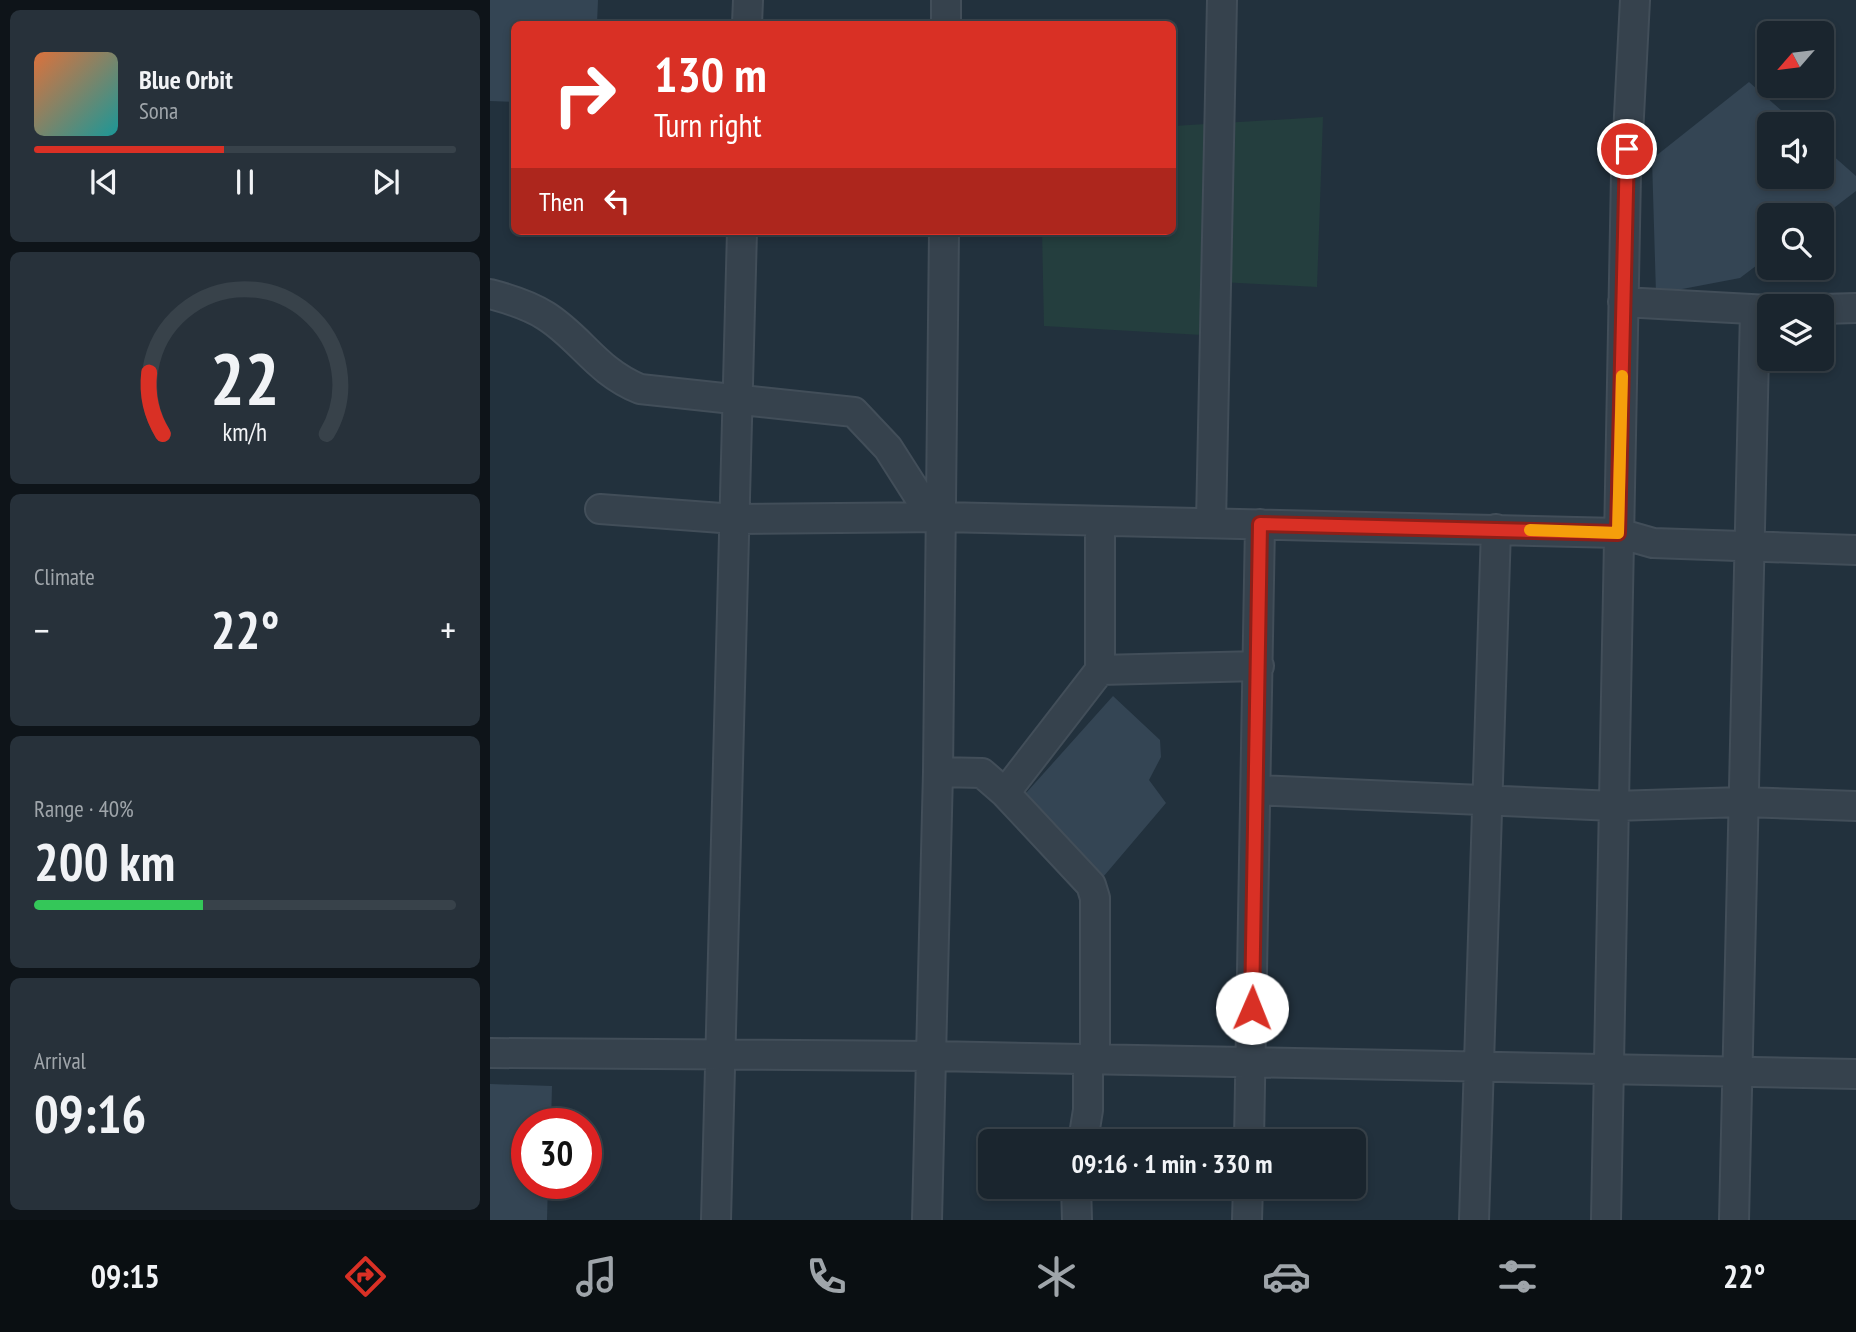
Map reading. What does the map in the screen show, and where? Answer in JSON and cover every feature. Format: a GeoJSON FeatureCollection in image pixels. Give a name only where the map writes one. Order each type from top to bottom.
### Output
{"type":"FeatureCollection","features":[{"type":"Feature","properties":{"kind":"street"},"geometry":{"type":"LineString","coordinates":[[747,21],[748,0]]}},
{"type":"Feature","properties":{"kind":"street"},"geometry":{"type":"LineString","coordinates":[[946,0],[946,21]]}},
{"type":"Feature","properties":{"kind":"street"},"geometry":{"type":"LineString","coordinates":[[1211,523],[1222,0]]}},
{"type":"Feature","properties":{"kind":"street"},"geometry":{"type":"LineString","coordinates":[[1606,1220],[1623,302],[1635,0]]}},
{"type":"Feature","properties":{"kind":"street"},"geometry":{"type":"LineString","coordinates":[[716,1220],[742,235]]}},
{"type":"Feature","properties":{"kind":"street"},"geometry":{"type":"LineString","coordinates":[[927,1220],[938,772],[937,517],[944,235]]}},
{"type":"Feature","properties":{"kind":"street"},"geometry":{"type":"LineString","coordinates":[[490,294],[514,301],[547,317],[617,380],[640,389],[854,412],[888,448],[937,517]]}},
{"type":"Feature","properties":{"kind":"street"},"geometry":{"type":"LineString","coordinates":[[1623,302],[1757,310]]}},
{"type":"Feature","properties":{"kind":"street"},"geometry":{"type":"LineString","coordinates":[[1834,309],[1856,308]]}},
{"type":"Feature","properties":{"kind":"street"},"geometry":{"type":"LineString","coordinates":[[1734,1220],[1748,548],[1758,371]]}},
{"type":"Feature","properties":{"kind":"street"},"geometry":{"type":"LineString","coordinates":[[600,509],[735,519],[937,517],[1618,533],[1653,543],[1856,550]]}},
{"type":"Feature","properties":{"kind":"street"},"geometry":{"type":"LineString","coordinates":[[1005,793],[1100,670],[1100,521]]}},
{"type":"Feature","properties":{"kind":"street"},"geometry":{"type":"LineString","coordinates":[[1249,1129],[1260,524]]}},
{"type":"Feature","properties":{"kind":"street"},"geometry":{"type":"LineString","coordinates":[[1474,1220],[1496,530]]}},
{"type":"Feature","properties":{"kind":"street"},"geometry":{"type":"LineString","coordinates":[[1100,670],[1259,666]]}},
{"type":"Feature","properties":{"kind":"street"},"geometry":{"type":"LineString","coordinates":[[938,772],[982,773],[1005,793],[1091,885],[1095,898],[1092,1059],[1085,1129]]}},
{"type":"Feature","properties":{"kind":"street"},"geometry":{"type":"LineString","coordinates":[[1256,790],[1614,806],[1743,802],[1856,806]]}},
{"type":"Feature","properties":{"kind":"street"},"geometry":{"type":"LineString","coordinates":[[490,1053],[932,1056],[1856,1074]]}},
{"type":"Feature","properties":{"kind":"street"},"geometry":{"type":"LineString","coordinates":[[1076,1199],[1077,1220]]}},
{"type":"Feature","properties":{"kind":"street"},"geometry":{"type":"LineString","coordinates":[[1247,1220],[1248,1199]]}},
{"type":"Feature","properties":{"kind":"green space"},"geometry":{"type":"Polygon","coordinates":[[[1323,117],[1317,287],[1220,282],[1202,335],[1044,326],[1042,235],[1176,235],[1176,126],[1323,117]]]}},
{"type":"Feature","properties":{"kind":"building"},"geometry":{"type":"Polygon","coordinates":[[[490,0],[598,0],[597,21],[511,21],[511,102],[490,101],[490,0]]]}},
{"type":"Feature","properties":{"kind":"building"},"geometry":{"type":"Polygon","coordinates":[[[1749,82],[1757,89],[1757,98],[1767,98],[1783,112],[1757,112],[1757,189],[1834,189],[1834,157],[1856,176],[1856,191],[1834,208],[1834,203],[1757,203],[1757,265],[1740,278],[1656,294],[1652,159],[1749,82]]]}},
{"type":"Feature","properties":{"kind":"building"},"geometry":{"type":"Polygon","coordinates":[[[1113,696],[1160,740],[1161,757],[1149,780],[1166,803],[1098,883],[1018,802],[1113,696]]]}},
{"type":"Feature","properties":{"kind":"building"},"geometry":{"type":"Polygon","coordinates":[[[490,1084],[552,1086],[551,1108],[511,1108],[511,1199],[548,1199],[547,1220],[490,1220],[490,1084]]]}},
{"type":"Feature","properties":{"kind":"slow traffic"},"geometry":{"type":"LineString","coordinates":[[1530,530],[1618,533],[1622,376]]}},
{"type":"Feature","properties":{"kind":"route"},"geometry":{"type":"LineString","coordinates":[[1252,1008],[1260,524],[1618,533],[1627,149]]}}]}
